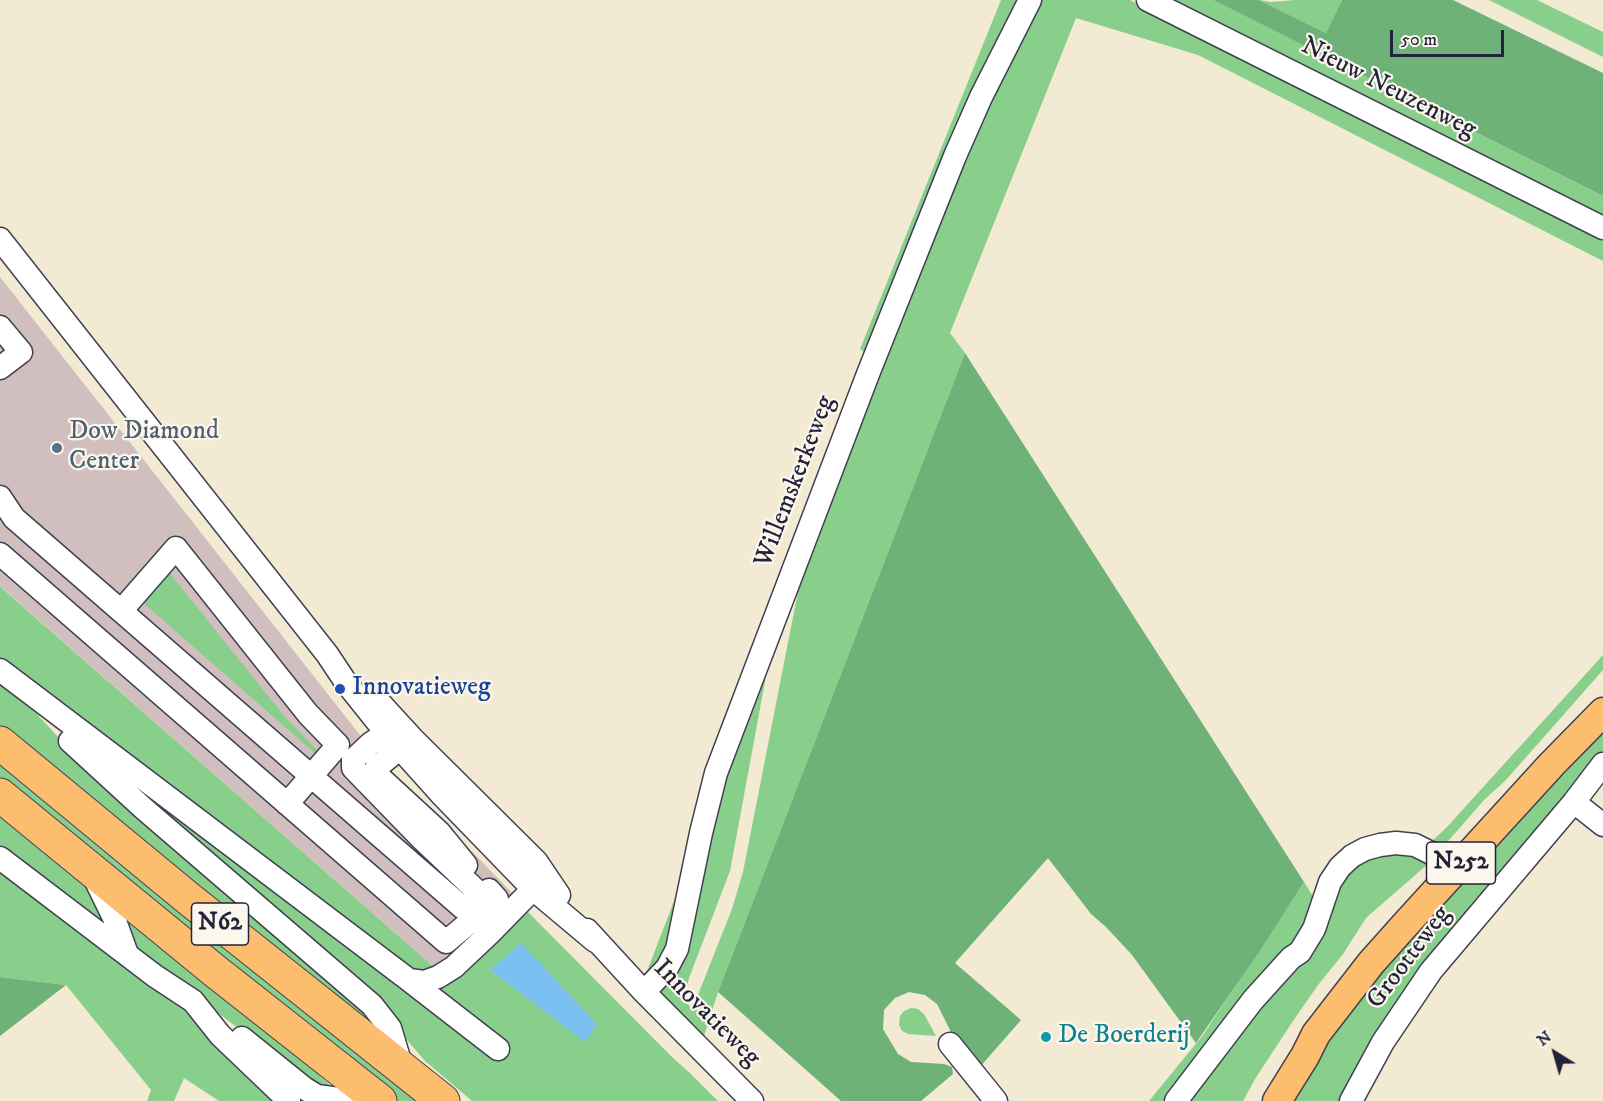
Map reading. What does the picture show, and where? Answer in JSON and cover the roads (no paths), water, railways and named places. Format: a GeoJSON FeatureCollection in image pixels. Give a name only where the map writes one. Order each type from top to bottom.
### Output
{"type":"FeatureCollection","features":[{"type":"Feature","properties":{"kind":"highway","name":"N62"},"geometry":{"type":"LineString","coordinates":[[0,743],[189,899],[443,1101]]}},
{"type":"Feature","properties":{"kind":"highway","name":"N62"},"geometry":{"type":"LineString","coordinates":[[0,795],[90,870],[379,1100]]}},
{"type":"Feature","properties":{"kind":"main road","name":"N252"},"geometry":{"type":"LineString","coordinates":[[1277,1101],[1316,1034],[1371,963],[1453,871],[1603,712]]}},
{"type":"Feature","properties":{"kind":"main road","name":"N252"},"geometry":{"type":"LineString","coordinates":[[1261,1101],[1291,1054],[1316,1034]]}},
{"type":"Feature","properties":{"kind":"street","name":"Willemskerkeweg"},"geometry":{"type":"LineString","coordinates":[[644,992],[667,968],[677,949],[701,833],[716,774],[872,363],[955,156],[981,97],[1030,0]]}},
{"type":"Feature","properties":{"kind":"street","name":"Nieuw Neuzenweg"},"geometry":{"type":"LineString","coordinates":[[1148,0],[1603,228]]}},
{"type":"Feature","properties":{"kind":"street","name":"Innovatieweg"},"geometry":{"type":"LineString","coordinates":[[0,239],[327,654],[347,684],[400,737],[440,793],[543,887],[752,1101]]}},
{"type":"Feature","properties":{"kind":"street"},"geometry":{"type":"LineString","coordinates":[[0,327],[21,352],[0,368]]}},
{"type":"Feature","properties":{"kind":"street"},"geometry":{"type":"LineString","coordinates":[[0,497],[14,518],[463,908],[485,892]]}},
{"type":"Feature","properties":{"kind":"street"},"geometry":{"type":"LineString","coordinates":[[0,543],[28,530]]}},
{"type":"Feature","properties":{"kind":"street"},"geometry":{"type":"LineString","coordinates":[[28,530],[6,558],[446,942],[497,899],[485,892],[460,866],[422,839],[389,796],[353,768],[353,760],[376,740],[400,737]]}},
{"type":"Feature","properties":{"kind":"street"},"geometry":{"type":"LineString","coordinates":[[121,611],[176,548],[308,714],[338,745],[287,804]]}},
{"type":"Feature","properties":{"kind":"street"},"geometry":{"type":"LineString","coordinates":[[0,671],[498,1049]]}},
{"type":"Feature","properties":{"kind":"street"},"geometry":{"type":"LineString","coordinates":[[0,671],[37,710],[143,808],[372,1005],[390,1028],[402,1068]]}},
{"type":"Feature","properties":{"kind":"street","name":"Grootteweg"},"geometry":{"type":"LineString","coordinates":[[1351,1101],[1383,1042],[1431,971],[1574,802],[1603,764]]}},
{"type":"Feature","properties":{"kind":"street"},"geometry":{"type":"LineString","coordinates":[[1574,802],[1603,825]]}},
{"type":"Feature","properties":{"kind":"street"},"geometry":{"type":"LineString","coordinates":[[1176,1101],[1253,1000],[1291,958],[1300,952],[1314,929],[1330,882],[1340,867],[1352,856],[1380,845],[1396,843],[1415,845],[1437,856],[1453,871]]}},
{"type":"Feature","properties":{"kind":"street"},"geometry":{"type":"LineString","coordinates":[[0,858],[155,976],[230,1028],[304,1088],[317,1096],[346,1100],[379,1100]]}},
{"type":"Feature","properties":{"kind":"street"},"geometry":{"type":"LineString","coordinates":[[90,870],[114,918],[128,955]]}},
{"type":"Feature","properties":{"kind":"street"},"geometry":{"type":"LineString","coordinates":[[409,980],[424,982],[454,967],[543,887]]}},
{"type":"Feature","properties":{"kind":"street"},"geometry":{"type":"LineString","coordinates":[[193,1001],[220,1035],[289,1101]]}},
{"type":"Feature","properties":{"kind":"street"},"geometry":{"type":"LineString","coordinates":[[950,1044],[996,1101]]}},
{"type":"Feature","properties":{"kind":"water"},"geometry":{"type":"Polygon","coordinates":[[[521,943],[597,1024],[585,1042],[490,970],[521,943]]]}},
{"type":"Feature","properties":{"kind":"place","name":"Dow Diamond Center"},"geometry":{"type":"Point","coordinates":[57,448]}},
{"type":"Feature","properties":{"kind":"place","name":"Innovatieweg"},"geometry":{"type":"Point","coordinates":[340,689]}},
{"type":"Feature","properties":{"kind":"place","name":"De Boerderij"},"geometry":{"type":"Point","coordinates":[1046,1037]}}]}
